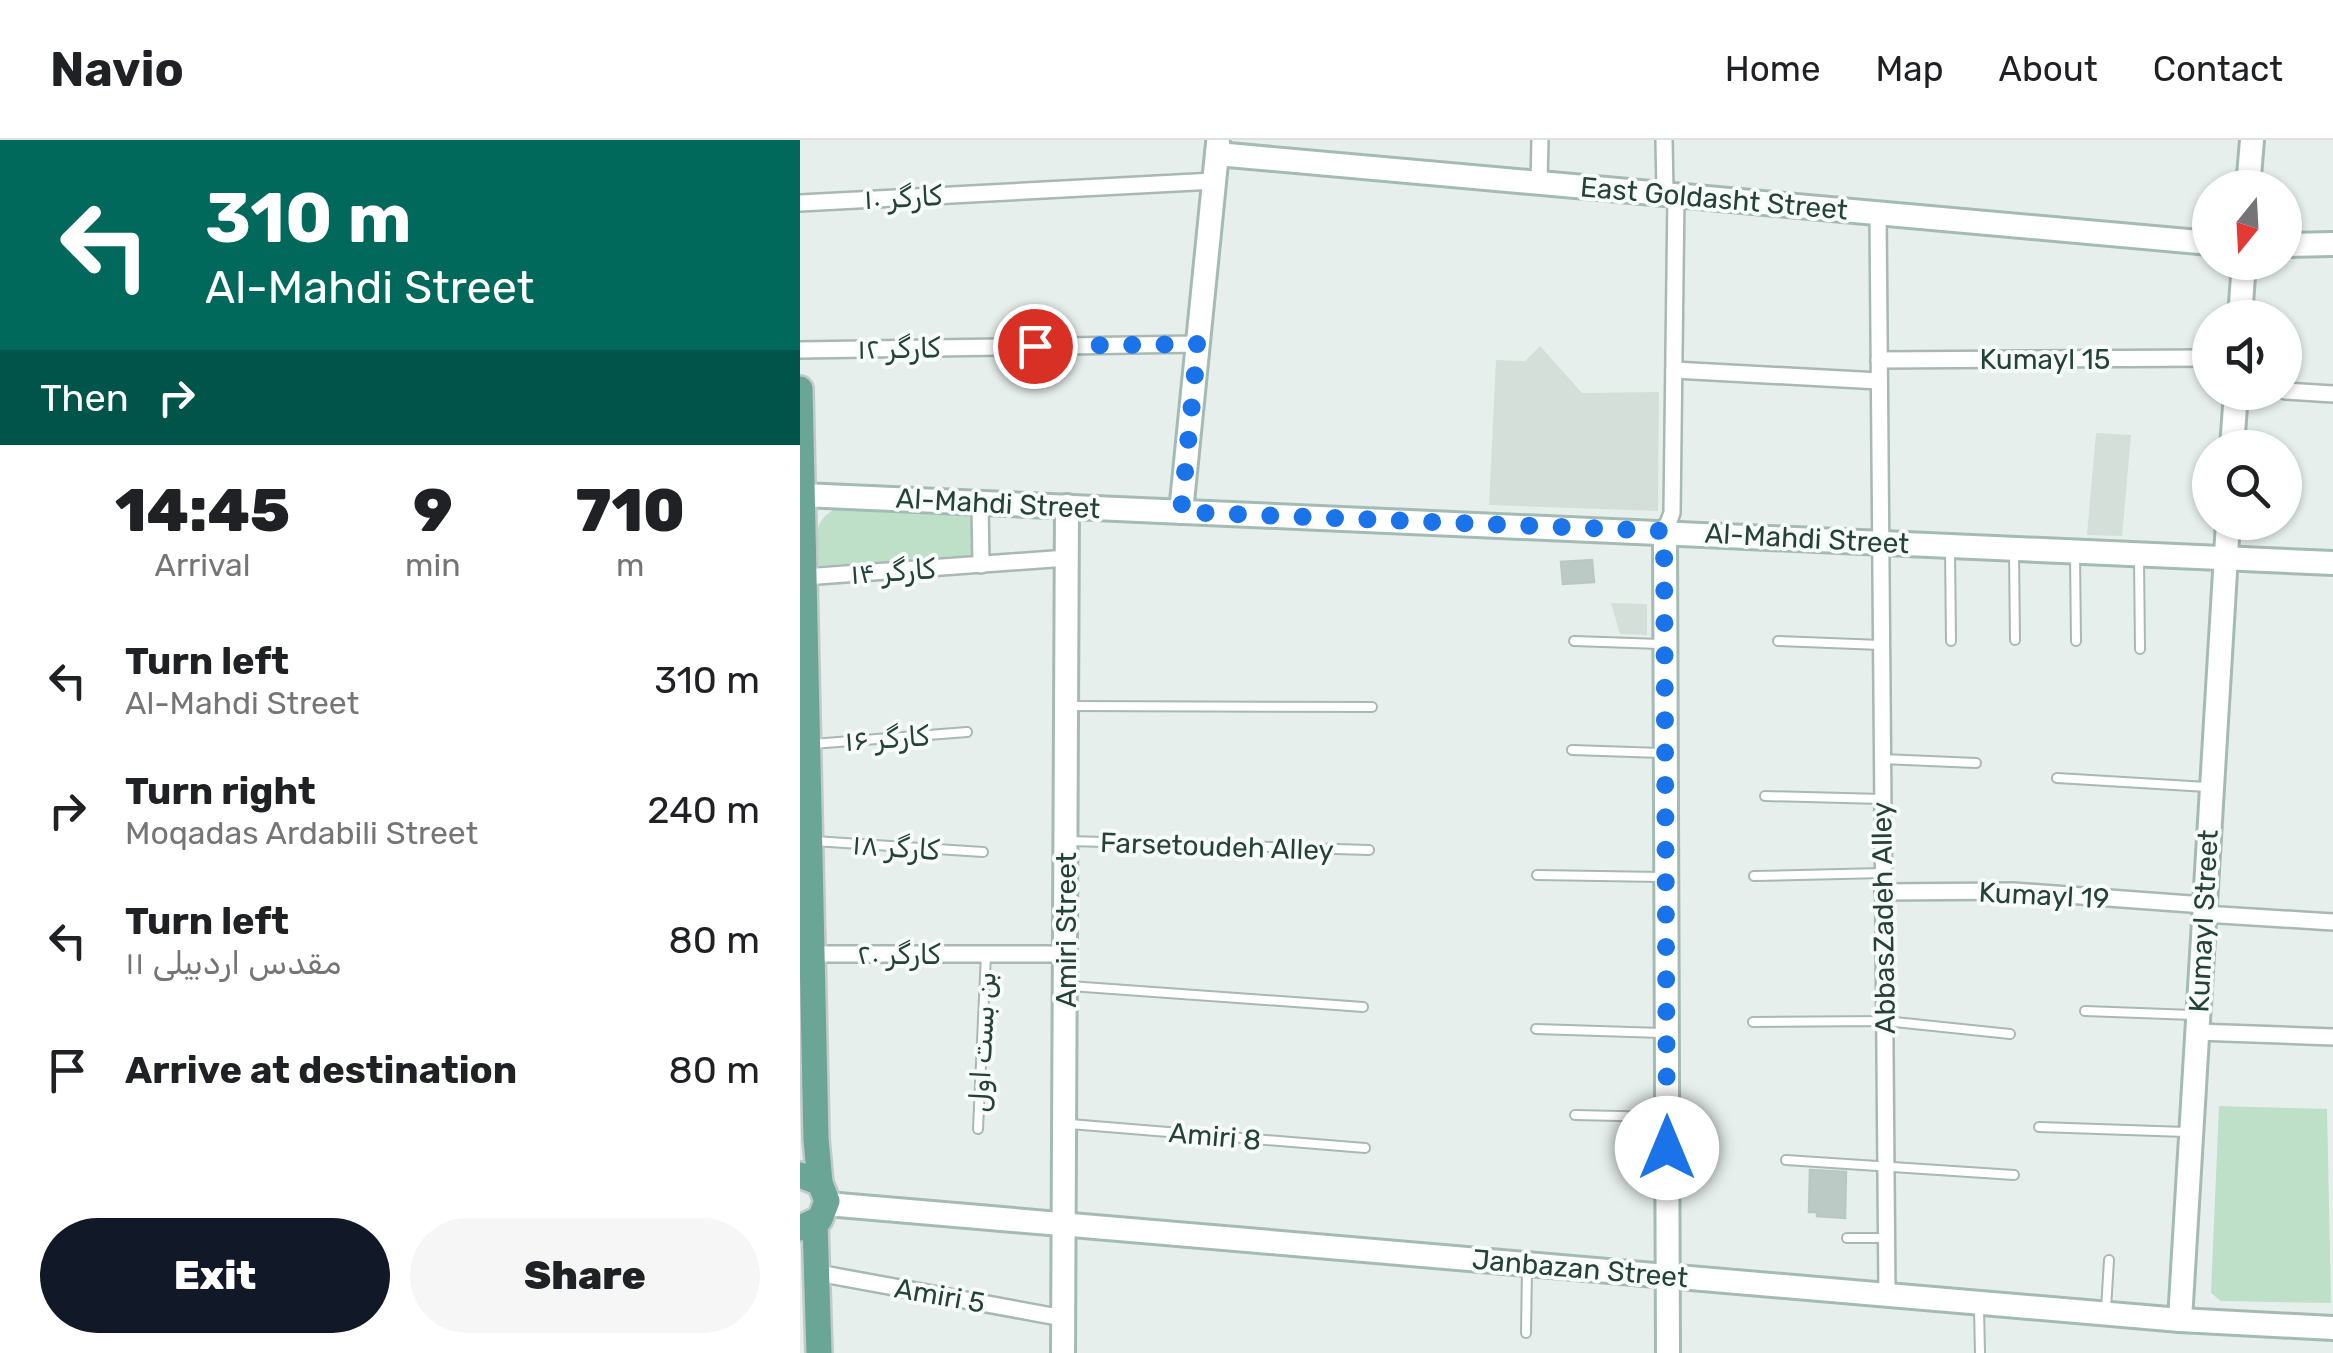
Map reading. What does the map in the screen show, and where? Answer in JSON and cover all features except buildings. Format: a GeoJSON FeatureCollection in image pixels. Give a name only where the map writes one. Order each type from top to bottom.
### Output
{"type":"FeatureCollection","features":[{"type":"Feature","properties":{"kind":"main road"},"geometry":{"type":"LineString","coordinates":[[800,389],[816,1140],[812,1289],[819,1353]]}},
{"type":"Feature","properties":{"kind":"street"},"geometry":{"type":"LineString","coordinates":[[1539,182],[1540,140]]}},
{"type":"Feature","properties":{"kind":"street"},"geometry":{"type":"LineString","coordinates":[[1664,140],[1670,194],[1674,370],[1672,513],[1664,531],[1668,1353]]}},
{"type":"Feature","properties":{"kind":"street"},"geometry":{"type":"LineString","coordinates":[[2250,170],[2252,140]]}},
{"type":"Feature","properties":{"kind":"street"},"geometry":{"type":"LineString","coordinates":[[1181,512],[1217,147]]}},
{"type":"Feature","properties":{"kind":"street","name":"East Goldasht Street"},"geometry":{"type":"LineString","coordinates":[[1217,147],[1539,182],[2192,241]]}},
{"type":"Feature","properties":{"kind":"street","name":"کارگر ۱۰"},"geometry":{"type":"LineString","coordinates":[[800,203],[1214,181]]}},
{"type":"Feature","properties":{"kind":"street","name":"AbbasZadeh Alley"},"geometry":{"type":"LineString","coordinates":[[1878,212],[1887,1295]]}},
{"type":"Feature","properties":{"kind":"street"},"geometry":{"type":"LineString","coordinates":[[2302,245],[2333,244]]}},
{"type":"Feature","properties":{"kind":"street","name":"کارگر ۱۲"},"geometry":{"type":"LineString","coordinates":[[800,350],[1198,344]]}},
{"type":"Feature","properties":{"kind":"street","name":"Kumayl 15"},"geometry":{"type":"LineString","coordinates":[[1879,360],[2192,358]]}},
{"type":"Feature","properties":{"kind":"street"},"geometry":{"type":"LineString","coordinates":[[1674,370],[1879,381]]}},
{"type":"Feature","properties":{"kind":"street"},"geometry":{"type":"LineString","coordinates":[[2302,393],[2333,394]]}},
{"type":"Feature","properties":{"kind":"street","name":"Al-Mahdi Street"},"geometry":{"type":"LineString","coordinates":[[802,495],[2333,563]]}},
{"type":"Feature","properties":{"kind":"street"},"geometry":{"type":"LineString","coordinates":[[980,502],[981,564]]}},
{"type":"Feature","properties":{"kind":"street","name":"Amiri Street"},"geometry":{"type":"LineString","coordinates":[[1063,1353],[1067,506]]}},
{"type":"Feature","properties":{"kind":"street","name":"Kumayl Street"},"geometry":{"type":"LineString","coordinates":[[2180,1320],[2226,540]]}},
{"type":"Feature","properties":{"kind":"street","name":"کارگر ۱۴"},"geometry":{"type":"LineString","coordinates":[[804,577],[1067,558]]}},
{"type":"Feature","properties":{"kind":"street","name":"Kumayl 19"},"geometry":{"type":"LineString","coordinates":[[1883,892],[2014,891],[2333,922]]}},
{"type":"Feature","properties":{"kind":"street","name":"کارگر ۲۰"},"geometry":{"type":"LineString","coordinates":[[812,954],[1066,954]]}},
{"type":"Feature","properties":{"kind":"street"},"geometry":{"type":"LineString","coordinates":[[2197,1024],[2333,1036]]}},
{"type":"Feature","properties":{"kind":"street","name":"Janbazan Street"},"geometry":{"type":"LineString","coordinates":[[812,1203],[2106,1314],[2333,1328]]}},
{"type":"Feature","properties":{"kind":"street","name":"Amiri 5"},"geometry":{"type":"LineString","coordinates":[[812,1289],[1063,1318]]}},
{"type":"Feature","properties":{"kind":"lane"},"geometry":{"type":"LineString","coordinates":[[1950,545],[1951,642]]}},
{"type":"Feature","properties":{"kind":"lane"},"geometry":{"type":"LineString","coordinates":[[2014,548],[2015,640]]}},
{"type":"Feature","properties":{"kind":"lane"},"geometry":{"type":"LineString","coordinates":[[2076,551],[2076,641]]}},
{"type":"Feature","properties":{"kind":"lane"},"geometry":{"type":"LineString","coordinates":[[2140,554],[2140,649]]}},
{"type":"Feature","properties":{"kind":"lane"},"geometry":{"type":"LineString","coordinates":[[1574,640],[1665,644]]}},
{"type":"Feature","properties":{"kind":"lane"},"geometry":{"type":"LineString","coordinates":[[1778,641],[1881,645]]}},
{"type":"Feature","properties":{"kind":"lane"},"geometry":{"type":"LineString","coordinates":[[1066,706],[1372,706]]}},
{"type":"Feature","properties":{"kind":"lane","name":"کارگر ۱۶"},"geometry":{"type":"LineString","coordinates":[[808,744],[967,732]]}},
{"type":"Feature","properties":{"kind":"lane"},"geometry":{"type":"LineString","coordinates":[[1572,750],[1665,753]]}},
{"type":"Feature","properties":{"kind":"lane"},"geometry":{"type":"LineString","coordinates":[[1882,758],[1976,763]]}},
{"type":"Feature","properties":{"kind":"lane"},"geometry":{"type":"LineString","coordinates":[[2057,778],[2212,788]]}},
{"type":"Feature","properties":{"kind":"lane"},"geometry":{"type":"LineString","coordinates":[[1765,796],[1882,799]]}},
{"type":"Feature","properties":{"kind":"lane","name":"کارگر ۱۸"},"geometry":{"type":"LineString","coordinates":[[810,841],[983,852]]}},
{"type":"Feature","properties":{"kind":"lane","name":"Farsetoudeh Alley"},"geometry":{"type":"LineString","coordinates":[[1066,841],[1369,850]]}},
{"type":"Feature","properties":{"kind":"lane"},"geometry":{"type":"LineString","coordinates":[[1754,876],[1883,873]]}},
{"type":"Feature","properties":{"kind":"lane"},"geometry":{"type":"LineString","coordinates":[[1537,875],[1666,878]]}},
{"type":"Feature","properties":{"kind":"lane","name":"بن بست اول"},"geometry":{"type":"LineString","coordinates":[[978,1129],[986,954]]}},
{"type":"Feature","properties":{"kind":"lane"},"geometry":{"type":"LineString","coordinates":[[1066,986],[1363,1007]]}},
{"type":"Feature","properties":{"kind":"lane"},"geometry":{"type":"LineString","coordinates":[[2085,1012],[2197,1024]]}},
{"type":"Feature","properties":{"kind":"lane"},"geometry":{"type":"LineString","coordinates":[[1753,1022],[1884,1021],[2010,1034]]}},
{"type":"Feature","properties":{"kind":"lane"},"geometry":{"type":"LineString","coordinates":[[1536,1029],[1666,1033]]}},
{"type":"Feature","properties":{"kind":"lane"},"geometry":{"type":"LineString","coordinates":[[1575,1114],[1667,1117]]}},
{"type":"Feature","properties":{"kind":"lane","name":"Amiri 8"},"geometry":{"type":"LineString","coordinates":[[1065,1124],[1365,1148]]}},
{"type":"Feature","properties":{"kind":"lane"},"geometry":{"type":"LineString","coordinates":[[2039,1127],[2191,1132]]}},
{"type":"Feature","properties":{"kind":"lane"},"geometry":{"type":"LineString","coordinates":[[1786,1160],[2014,1175]]}},
{"type":"Feature","properties":{"kind":"lane"},"geometry":{"type":"LineString","coordinates":[[1847,1238],[1887,1238]]}},
{"type":"Feature","properties":{"kind":"lane"},"geometry":{"type":"LineString","coordinates":[[2106,1314],[2109,1260]]}},
{"type":"Feature","properties":{"kind":"lane"},"geometry":{"type":"LineString","coordinates":[[1526,1333],[1528,1264]]}},
{"type":"Feature","properties":{"kind":"lane"},"geometry":{"type":"LineString","coordinates":[[1979,1302],[1980,1353]]}},
{"type":"Feature","properties":{"kind":"shaded area"},"geometry":{"type":"Polygon","coordinates":[[[1540,346],[1582,393],[1659,392],[1658,511],[1489,505],[1496,360],[1525,361],[1540,346]]]}},
{"type":"Feature","properties":{"kind":"shaded area"},"geometry":{"type":"Polygon","coordinates":[[[2096,433],[2131,435],[2122,536],[2087,535],[2096,433]]]}},
{"type":"Feature","properties":{"kind":"shaded area"},"geometry":{"type":"Polygon","coordinates":[[[1611,603],[1647,604],[1647,635],[1620,634],[1611,603]]]}},
{"type":"Feature","properties":{"kind":"green space"},"geometry":{"type":"Polygon","coordinates":[[[837,508],[973,514],[974,555],[816,566],[819,525],[837,508]]]}},
{"type":"Feature","properties":{"kind":"green space"},"geometry":{"type":"Polygon","coordinates":[[[2219,1106],[2327,1109],[2331,1303],[2221,1301],[2211,1293],[2219,1106]]]}},
{"type":"Feature","properties":{"kind":"route"},"geometry":{"type":"LineString","coordinates":[[1035,346],[1198,344],[1181,512],[1664,531],[1667,1148]]}}]}
